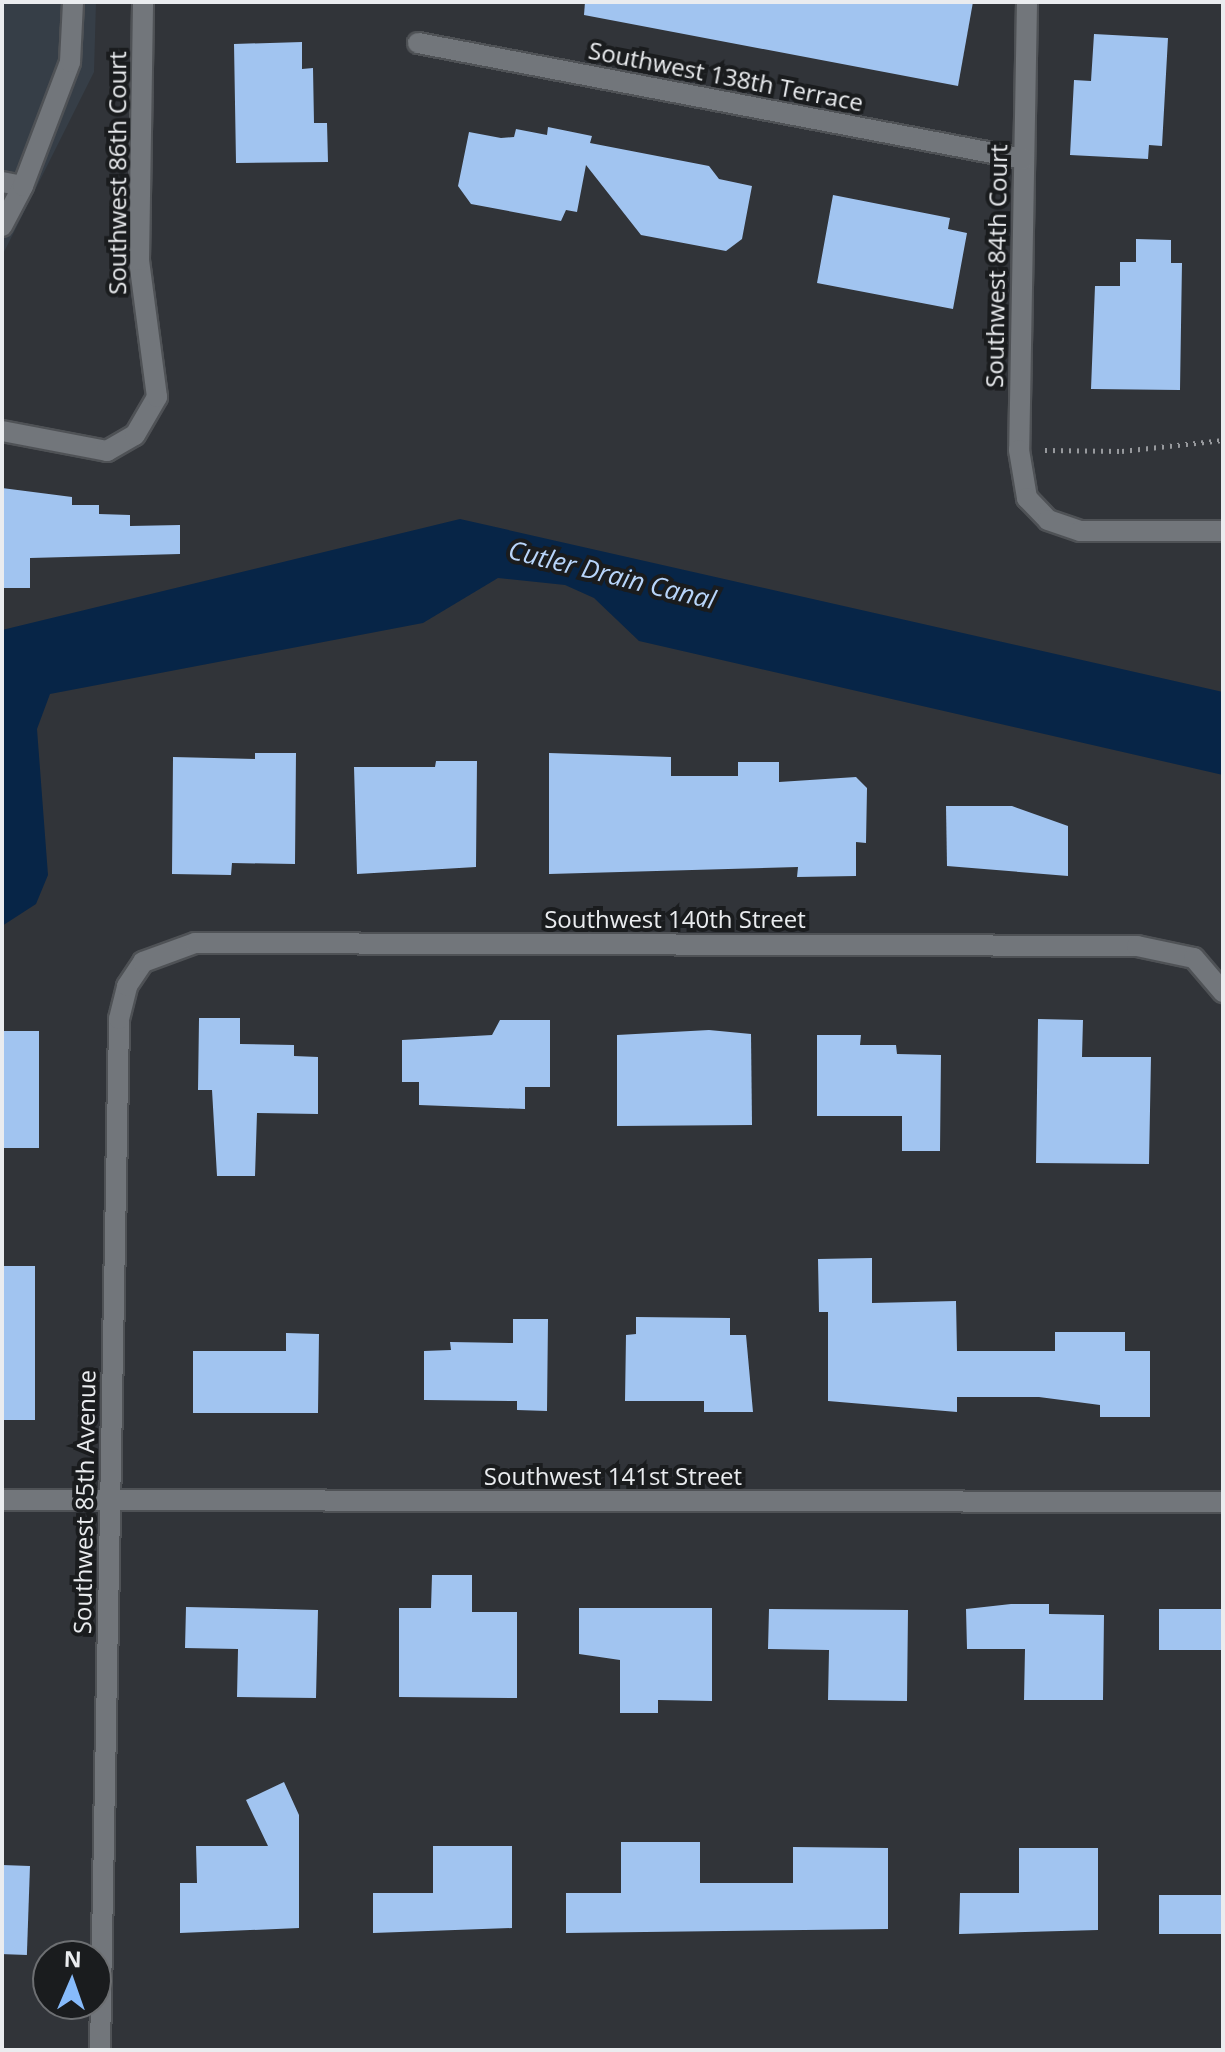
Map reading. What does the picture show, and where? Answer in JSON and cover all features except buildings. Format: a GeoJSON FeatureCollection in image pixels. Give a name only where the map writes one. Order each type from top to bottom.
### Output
{"type":"FeatureCollection","features":[{"type":"Feature","properties":{"kind":"street"},"geometry":{"type":"LineString","coordinates":[[2,226],[12,184],[70,62],[73,2]]}},
{"type":"Feature","properties":{"kind":"street","name":"Southwest 86th Court"},"geometry":{"type":"LineString","coordinates":[[2,431],[107,451],[135,435],[157,397],[139,260],[143,2]]}},
{"type":"Feature","properties":{"kind":"street","name":"Southwest 84th Court"},"geometry":{"type":"LineString","coordinates":[[1027,2],[1019,465],[1027,498],[1048,520],[1080,531],[1223,531]]}},
{"type":"Feature","properties":{"kind":"street","name":"Southwest 138th Terrace"},"geometry":{"type":"LineString","coordinates":[[418,43],[1024,159]]}},
{"type":"Feature","properties":{"kind":"street","name":"Southwest 140th Street"},"geometry":{"type":"LineString","coordinates":[[143,962],[195,943],[1121,946],[1158,948],[1208,967],[1223,992]]}},
{"type":"Feature","properties":{"kind":"street","name":"Southwest 85th Avenue"},"geometry":{"type":"LineString","coordinates":[[100,2050],[119,1019],[127,986],[143,962]]}},
{"type":"Feature","properties":{"kind":"street","name":"Southwest 141st Street"},"geometry":{"type":"LineString","coordinates":[[2,1500],[1223,1502]]}},
{"type":"Feature","properties":{"kind":"path"},"geometry":{"type":"LineString","coordinates":[[1036,450],[1122,451],[1223,440]]}},
{"type":"Feature","properties":{"kind":"shaded area"},"geometry":{"type":"Polygon","coordinates":[[[2,2],[96,2],[94,72],[2,256],[2,2]]]}},
{"type":"Feature","properties":{"kind":"water","name":"Cutler Drain Canal"},"geometry":{"type":"Polygon","coordinates":[[[460,519],[1223,692],[1223,775],[639,641],[594,598],[565,585],[498,578],[423,623],[50,694],[37,729],[48,875],[36,904],[2,926],[2,630],[460,519]]]}}]}
